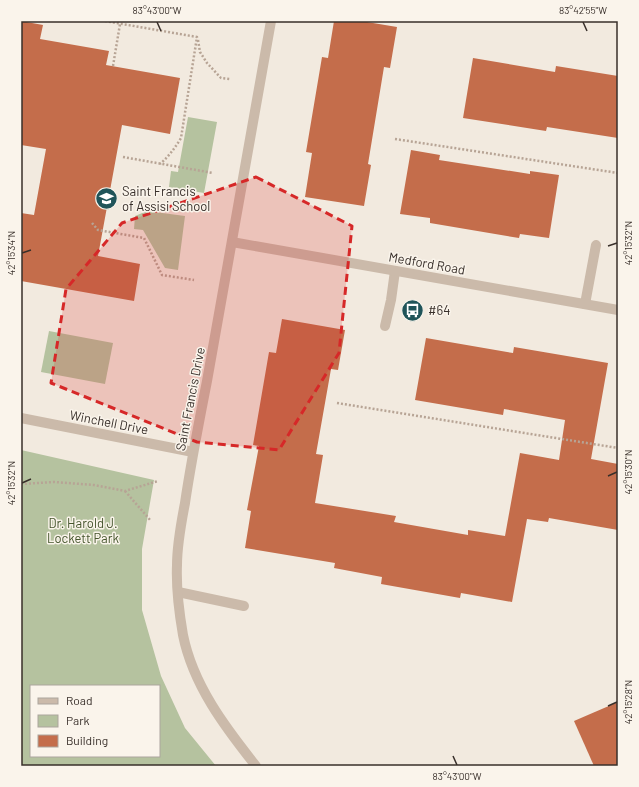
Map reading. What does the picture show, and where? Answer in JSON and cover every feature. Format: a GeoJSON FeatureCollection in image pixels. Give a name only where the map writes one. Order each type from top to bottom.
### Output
{"type":"FeatureCollection","features":[{"type":"Feature","properties":{"kind":"street","name":"Saint Francis Drive"},"geometry":{"type":"LineString","coordinates":[[256,766],[224,724],[206,695],[189,657],[184,637],[176,566],[193,452],[271,21]]}},
{"type":"Feature","properties":{"kind":"street","name":"Medford Road"},"geometry":{"type":"LineString","coordinates":[[232,242],[618,310]]}},
{"type":"Feature","properties":{"kind":"street"},"geometry":{"type":"LineString","coordinates":[[585,304],[596,246]]}},
{"type":"Feature","properties":{"kind":"street"},"geometry":{"type":"LineString","coordinates":[[385,326],[396,271]]}},
{"type":"Feature","properties":{"kind":"street","name":"Winchell Drive"},"geometry":{"type":"LineString","coordinates":[[21,418],[193,452]]}},
{"type":"Feature","properties":{"kind":"street"},"geometry":{"type":"LineString","coordinates":[[178,592],[244,606]]}},
{"type":"Feature","properties":{"kind":"path"},"geometry":{"type":"LineString","coordinates":[[106,21],[197,37]]}},
{"type":"Feature","properties":{"kind":"path"},"geometry":{"type":"LineString","coordinates":[[113,66],[120,24]]}},
{"type":"Feature","properties":{"kind":"path"},"geometry":{"type":"LineString","coordinates":[[197,37],[200,52],[207,63],[221,78],[230,79]]}},
{"type":"Feature","properties":{"kind":"path"},"geometry":{"type":"LineString","coordinates":[[160,164],[175,149],[181,138],[197,37]]}},
{"type":"Feature","properties":{"kind":"path"},"geometry":{"type":"LineString","coordinates":[[395,139],[618,173]]}},
{"type":"Feature","properties":{"kind":"path"},"geometry":{"type":"LineString","coordinates":[[122,157],[213,173]]}},
{"type":"Feature","properties":{"kind":"path"},"geometry":{"type":"LineString","coordinates":[[92,223],[98,230],[144,238],[162,275],[194,280]]}},
{"type":"Feature","properties":{"kind":"path"},"geometry":{"type":"LineString","coordinates":[[337,402],[618,448]]}},
{"type":"Feature","properties":{"kind":"path"},"geometry":{"type":"LineString","coordinates":[[21,484],[54,482],[125,491],[158,481]]}},
{"type":"Feature","properties":{"kind":"path"},"geometry":{"type":"LineString","coordinates":[[125,491],[151,521]]}},
{"type":"Feature","properties":{"kind":"highlighted area"},"geometry":{"type":"Polygon","coordinates":[[[256,177],[352,226],[339,353],[279,450],[197,442],[51,383],[66,289],[122,223],[256,177]]]}},
{"type":"Feature","properties":{"kind":"green space"},"geometry":{"type":"Polygon","coordinates":[[[188,117],[217,122],[204,193],[169,187],[171,171],[178,172],[188,117]]]}},
{"type":"Feature","properties":{"kind":"green space"},"geometry":{"type":"Polygon","coordinates":[[[147,211],[185,216],[178,270],[165,268],[143,230],[134,229],[135,216],[147,211]]]}},
{"type":"Feature","properties":{"kind":"green space"},"geometry":{"type":"Polygon","coordinates":[[[49,331],[113,343],[105,384],[41,372],[49,331]]]}},
{"type":"Feature","properties":{"kind":"green space","name":"Dr. Harold J. Lockett Park"},"geometry":{"type":"Polygon","coordinates":[[[21,450],[154,480],[142,549],[142,610],[161,676],[185,728],[216,766],[21,766],[21,450]]]}},
{"type":"Feature","properties":{"kind":"building"},"geometry":{"type":"Polygon","coordinates":[[[21,21],[43,25],[40,39],[109,51],[106,65],[180,78],[170,134],[122,125],[98,256],[140,264],[134,301],[21,281],[21,213],[34,215],[46,149],[21,145],[21,21]]]}},
{"type":"Feature","properties":{"kind":"building"},"geometry":{"type":"Polygon","coordinates":[[[334,21],[361,21],[397,27],[390,68],[384,67],[368,164],[371,165],[364,206],[305,197],[312,153],[306,152],[322,57],[328,58],[334,21]]]}},
{"type":"Feature","properties":{"kind":"building"},"geometry":{"type":"Polygon","coordinates":[[[473,58],[555,72],[556,66],[618,76],[618,138],[547,127],[546,131],[463,118],[473,58]]]}},
{"type":"Feature","properties":{"kind":"building"},"geometry":{"type":"Polygon","coordinates":[[[411,150],[440,155],[439,160],[530,174],[530,171],[559,175],[549,238],[520,234],[519,238],[430,223],[430,218],[400,214],[411,150]]]}},
{"type":"Feature","properties":{"kind":"building"},"geometry":{"type":"Polygon","coordinates":[[[282,319],[345,330],[338,370],[331,369],[316,454],[323,455],[315,503],[396,516],[394,522],[468,535],[468,530],[505,536],[520,453],[559,460],[565,420],[504,409],[503,415],[415,400],[426,338],[513,353],[514,347],[608,363],[591,459],[618,464],[618,530],[549,518],[548,522],[527,519],[512,602],[461,593],[460,598],[381,584],[382,577],[334,568],[335,563],[245,548],[251,511],[247,510],[259,446],[253,445],[269,352],[276,353],[282,319]]]}},
{"type":"Feature","properties":{"kind":"building"},"geometry":{"type":"Polygon","coordinates":[[[618,702],[618,766],[594,766],[574,721],[618,702]]]}},
{"type":"Feature","properties":{"kind":"place","name":"Saint Francis of Assisi School"},"geometry":{"type":"Point","coordinates":[107,198]}},
{"type":"Feature","properties":{"kind":"place","name":"#64"},"geometry":{"type":"Point","coordinates":[412,310]}}]}
